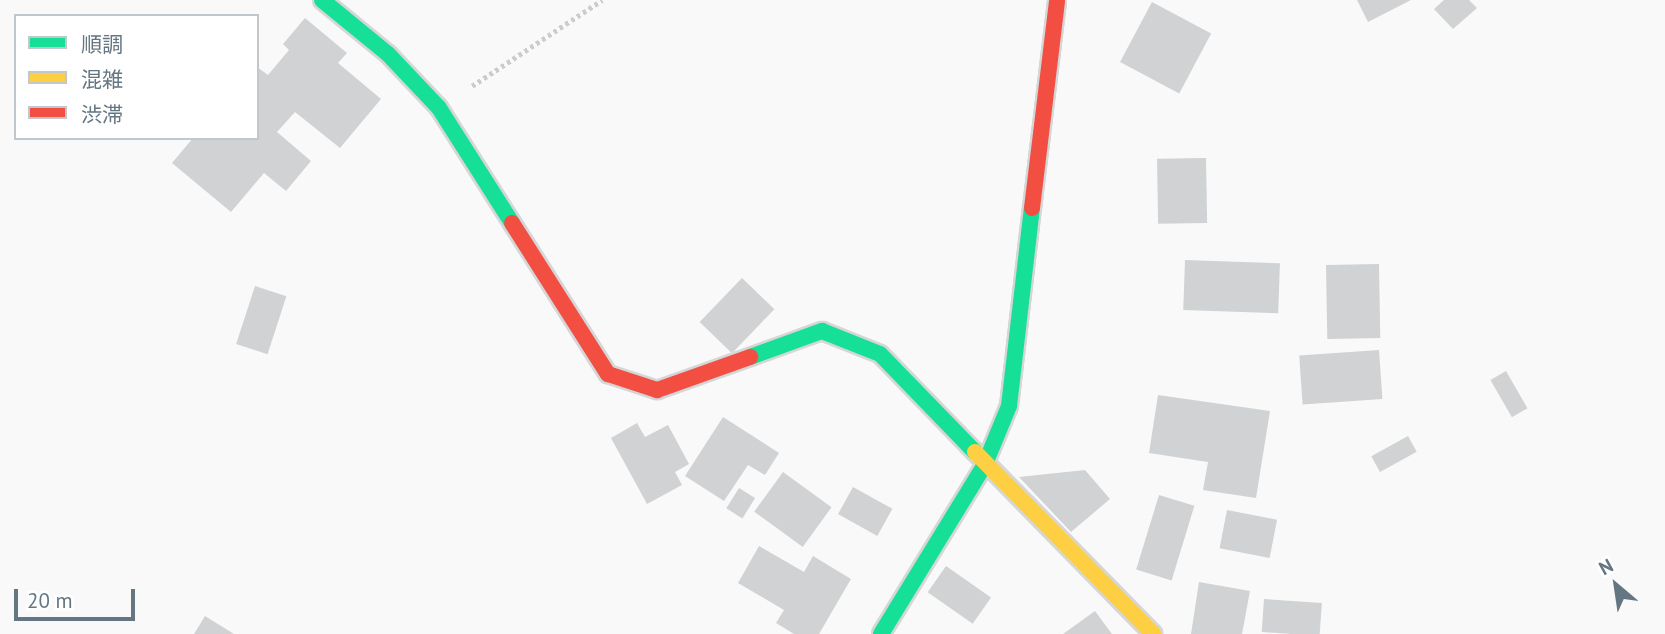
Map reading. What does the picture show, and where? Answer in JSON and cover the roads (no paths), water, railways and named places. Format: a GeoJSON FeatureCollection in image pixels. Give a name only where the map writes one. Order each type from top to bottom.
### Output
{"type":"FeatureCollection","features":[{"type":"Feature","properties":{"kind":"street"},"geometry":{"type":"LineString","coordinates":[[322,0],[388,54],[439,108],[608,374],[657,390],[822,331],[880,354],[1153,634]]}},
{"type":"Feature","properties":{"kind":"street"},"geometry":{"type":"LineString","coordinates":[[881,634],[985,464],[1009,406],[1057,0]]}}]}
